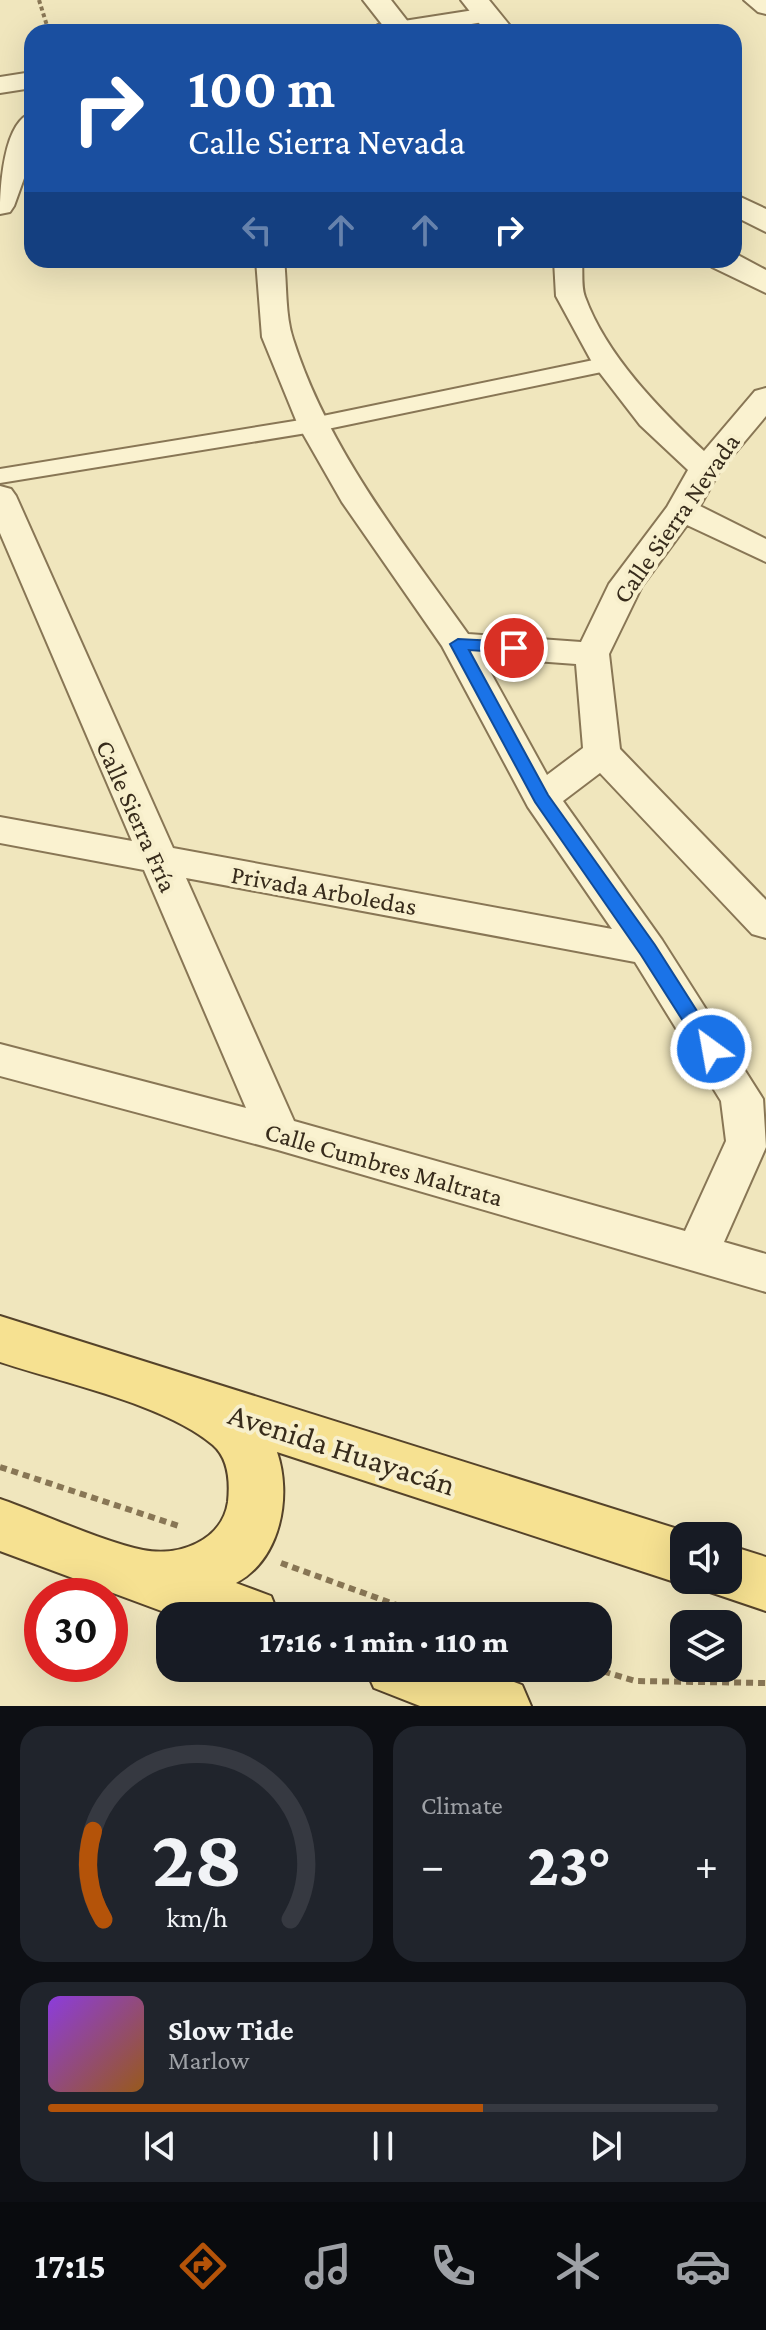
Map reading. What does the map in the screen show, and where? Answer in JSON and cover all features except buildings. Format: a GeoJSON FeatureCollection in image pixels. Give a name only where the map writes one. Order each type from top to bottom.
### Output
{"type":"FeatureCollection","features":[{"type":"Feature","properties":{"kind":"main road","name":"Avenida Huayacán"},"geometry":{"type":"LineString","coordinates":[[0,1339],[670,1554]]}},
{"type":"Feature","properties":{"kind":"main road"},"geometry":{"type":"LineString","coordinates":[[144,1578],[205,1570],[240,1548],[253,1524],[257,1507],[251,1459],[239,1434],[192,1401]]}},
{"type":"Feature","properties":{"kind":"main road"},"geometry":{"type":"LineString","coordinates":[[0,1525],[211,1602]]}},
{"type":"Feature","properties":{"kind":"main road"},"geometry":{"type":"LineString","coordinates":[[742,1576],[766,1584]]}},
{"type":"Feature","properties":{"kind":"main road"},"geometry":{"type":"LineString","coordinates":[[434,1682],[501,1706]]}},
{"type":"Feature","properties":{"kind":"street"},"geometry":{"type":"LineString","coordinates":[[377,0],[389,24]]}},
{"type":"Feature","properties":{"kind":"street"},"geometry":{"type":"LineString","coordinates":[[756,0],[766,7]]}},
{"type":"Feature","properties":{"kind":"street"},"geometry":{"type":"LineString","coordinates":[[437,24],[488,16]]}},
{"type":"Feature","properties":{"kind":"street"},"geometry":{"type":"LineString","coordinates":[[0,85],[24,81]]}},
{"type":"Feature","properties":{"kind":"street"},"geometry":{"type":"LineString","coordinates":[[0,206],[24,142]]}},
{"type":"Feature","properties":{"kind":"street"},"geometry":{"type":"LineString","coordinates":[[742,208],[766,222]]}},
{"type":"Feature","properties":{"kind":"street"},"geometry":{"type":"LineString","coordinates":[[271,268],[277,337],[313,425],[358,502],[458,644],[541,798],[648,950],[742,1099],[747,1141],[697,1254]]}},
{"type":"Feature","properties":{"kind":"street"},"geometry":{"type":"LineString","coordinates":[[568,268],[570,296],[608,364],[651,418],[705,469]]}},
{"type":"Feature","properties":{"kind":"street"},"geometry":{"type":"LineString","coordinates":[[738,268],[766,283]]}},
{"type":"Feature","properties":{"kind":"street"},"geometry":{"type":"LineString","coordinates":[[0,476],[313,425],[608,364]]}},
{"type":"Feature","properties":{"kind":"street","name":"Calle Sierra Nevada"},"geometry":{"type":"LineString","coordinates":[[592,654],[626,584],[682,510],[705,469],[766,397]]}},
{"type":"Feature","properties":{"kind":"street","name":"Calle Sierra Fría"},"geometry":{"type":"LineString","coordinates":[[0,496],[140,825],[278,1133]]}},
{"type":"Feature","properties":{"kind":"street"},"geometry":{"type":"LineString","coordinates":[[682,510],[766,552]]}},
{"type":"Feature","properties":{"kind":"street"},"geometry":{"type":"LineString","coordinates":[[458,644],[592,654],[602,753],[766,924]]}},
{"type":"Feature","properties":{"kind":"street"},"geometry":{"type":"LineString","coordinates":[[541,798],[602,753]]}},
{"type":"Feature","properties":{"kind":"street","name":"Privada Arboledas"},"geometry":{"type":"LineString","coordinates":[[0,830],[648,950]]}},
{"type":"Feature","properties":{"kind":"street","name":"Calle Cumbres Maltrata"},"geometry":{"type":"LineString","coordinates":[[0,1060],[278,1133],[766,1273]]}},
{"type":"Feature","properties":{"kind":"path"},"geometry":{"type":"LineString","coordinates":[[39,0],[46,24]]}},
{"type":"Feature","properties":{"kind":"path"},"geometry":{"type":"LineString","coordinates":[[612,1674],[635,1681],[766,1683]]}},
{"type":"Feature","properties":{"kind":"route"},"geometry":{"type":"LineString","coordinates":[[514,648],[458,644],[541,798],[648,950],[711,1049]]}}]}
